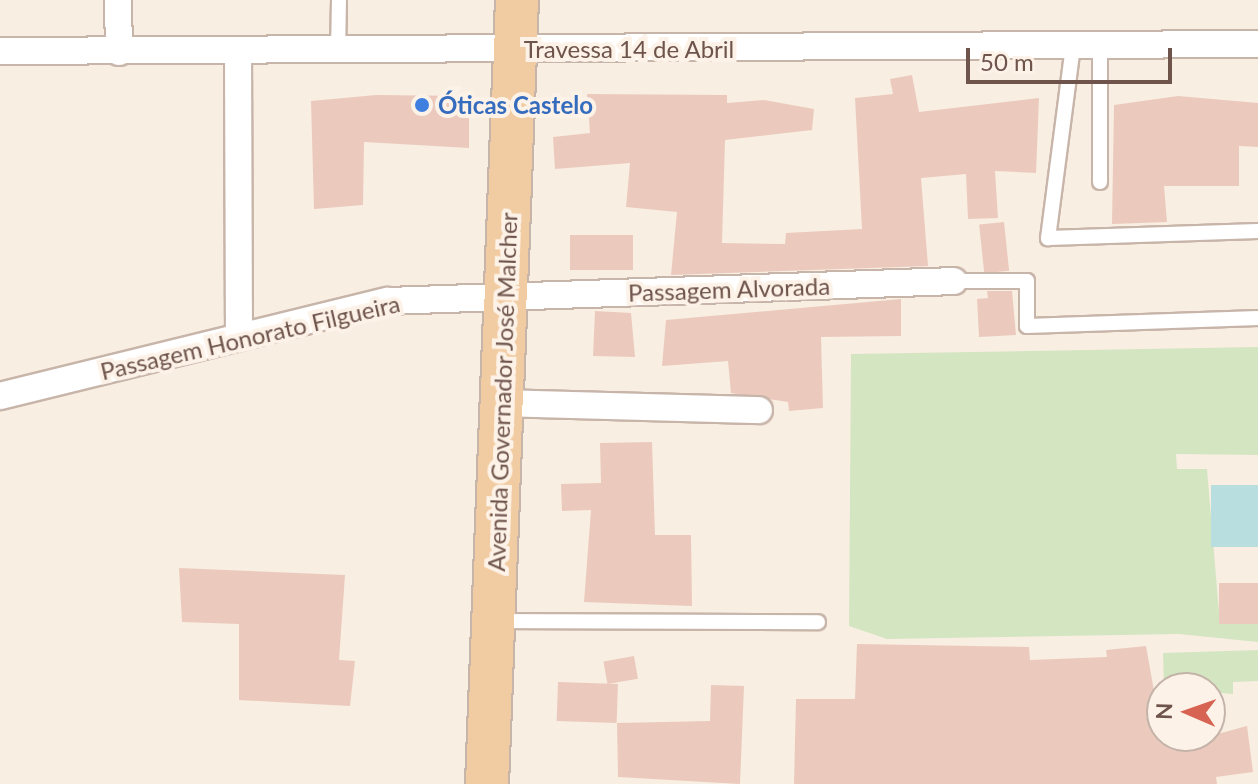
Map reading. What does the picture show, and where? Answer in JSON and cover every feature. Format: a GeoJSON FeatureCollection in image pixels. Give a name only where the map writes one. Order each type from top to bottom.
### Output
{"type":"FeatureCollection","features":[{"type":"Feature","properties":{"kind":"main road","name":"Avenida Governador José Malcher"},"geometry":{"type":"LineString","coordinates":[[487,784],[503,403],[503,296],[517,0]]}},
{"type":"Feature","properties":{"kind":"street"},"geometry":{"type":"LineString","coordinates":[[118,0],[119,52]]}},
{"type":"Feature","properties":{"kind":"street","name":"Travessa 14 de Abril"},"geometry":{"type":"LineString","coordinates":[[0,51],[238,53],[1258,44]]}},
{"type":"Feature","properties":{"kind":"street"},"geometry":{"type":"LineString","coordinates":[[238,53],[239,334]]}},
{"type":"Feature","properties":{"kind":"street","name":"Passagem Alvorada"},"geometry":{"type":"LineString","coordinates":[[503,296],[954,281]]}},
{"type":"Feature","properties":{"kind":"street","name":"Passagem Honorato Filgueira"},"geometry":{"type":"LineString","coordinates":[[0,396],[239,334],[388,301],[503,296]]}},
{"type":"Feature","properties":{"kind":"street"},"geometry":{"type":"LineString","coordinates":[[503,403],[759,410]]}},
{"type":"Feature","properties":{"kind":"lane"},"geometry":{"type":"LineString","coordinates":[[338,52],[339,0]]}},
{"type":"Feature","properties":{"kind":"lane"},"geometry":{"type":"LineString","coordinates":[[1100,45],[1100,182]]}},
{"type":"Feature","properties":{"kind":"lane"},"geometry":{"type":"LineString","coordinates":[[1073,46],[1048,238],[1258,231]]}},
{"type":"Feature","properties":{"kind":"lane"},"geometry":{"type":"LineString","coordinates":[[954,281],[1027,281],[1027,326],[1258,318]]}},
{"type":"Feature","properties":{"kind":"lane"},"geometry":{"type":"LineString","coordinates":[[494,621],[818,622]]}},
{"type":"Feature","properties":{"kind":"green space"},"geometry":{"type":"Polygon","coordinates":[[[1258,347],[1258,455],[1176,454],[1177,469],[1207,469],[1220,624],[1258,624],[1258,642],[1179,634],[887,639],[849,626],[851,354],[1258,347]]]}},
{"type":"Feature","properties":{"kind":"green space"},"geometry":{"type":"Polygon","coordinates":[[[1258,650],[1258,681],[1233,682],[1233,694],[1226,693],[1226,672],[1164,672],[1163,653],[1258,650]]]}},
{"type":"Feature","properties":{"kind":"water"},"geometry":{"type":"Polygon","coordinates":[[[1211,485],[1258,485],[1258,547],[1211,547],[1211,485]]]}},
{"type":"Feature","properties":{"kind":"building"},"geometry":{"type":"Polygon","coordinates":[[[912,75],[919,112],[1039,98],[1036,173],[995,171],[998,218],[968,219],[966,174],[921,178],[928,266],[671,275],[677,212],[626,207],[630,163],[555,169],[553,137],[590,133],[587,94],[727,95],[727,103],[764,100],[814,109],[812,130],[725,140],[722,243],[785,244],[786,233],[862,229],[855,98],[893,94],[890,79],[912,75]]]}},
{"type":"Feature","properties":{"kind":"building"},"geometry":{"type":"Polygon","coordinates":[[[376,95],[469,96],[469,148],[364,142],[363,205],[314,209],[311,101],[376,95]]]}},
{"type":"Feature","properties":{"kind":"building"},"geometry":{"type":"Polygon","coordinates":[[[1178,96],[1258,103],[1258,147],[1239,146],[1239,186],[1164,186],[1167,222],[1112,224],[1114,105],[1178,96]]]}},
{"type":"Feature","properties":{"kind":"building"},"geometry":{"type":"Polygon","coordinates":[[[1004,222],[1009,271],[984,273],[979,225],[1004,222]]]}},
{"type":"Feature","properties":{"kind":"building"},"geometry":{"type":"Polygon","coordinates":[[[570,235],[633,235],[633,270],[570,270],[570,235]]]}},
{"type":"Feature","properties":{"kind":"building"},"geometry":{"type":"Polygon","coordinates":[[[987,291],[1012,291],[1016,335],[979,337],[977,299],[988,298],[987,291]]]}},
{"type":"Feature","properties":{"kind":"building"},"geometry":{"type":"Polygon","coordinates":[[[901,299],[901,336],[821,337],[823,408],[789,411],[788,402],[731,393],[728,361],[662,366],[666,320],[901,299]]]}},
{"type":"Feature","properties":{"kind":"building"},"geometry":{"type":"Polygon","coordinates":[[[595,311],[631,313],[635,357],[593,356],[595,311]]]}},
{"type":"Feature","properties":{"kind":"building"},"geometry":{"type":"Polygon","coordinates":[[[652,442],[655,535],[691,535],[692,606],[584,602],[591,510],[562,511],[561,484],[601,483],[600,443],[652,442]]]}},
{"type":"Feature","properties":{"kind":"building"},"geometry":{"type":"Polygon","coordinates":[[[179,568],[345,575],[339,660],[355,661],[350,706],[239,700],[239,624],[182,622],[179,568]]]}},
{"type":"Feature","properties":{"kind":"building"},"geometry":{"type":"Polygon","coordinates":[[[1219,583],[1258,583],[1258,624],[1219,624],[1219,583]]]}},
{"type":"Feature","properties":{"kind":"building"},"geometry":{"type":"Polygon","coordinates":[[[857,644],[1029,647],[1030,660],[1107,657],[1106,650],[1146,646],[1151,672],[1146,672],[1146,752],[1226,752],[1226,732],[1247,726],[1253,772],[1216,777],[1217,784],[794,784],[796,699],[855,699],[857,644]]]}},
{"type":"Feature","properties":{"kind":"building"},"geometry":{"type":"Polygon","coordinates":[[[634,656],[638,679],[607,684],[603,661],[634,656]]]}},
{"type":"Feature","properties":{"kind":"building"},"geometry":{"type":"Polygon","coordinates":[[[558,682],[618,684],[617,723],[557,721],[558,682]]]}},
{"type":"Feature","properties":{"kind":"building"},"geometry":{"type":"Polygon","coordinates":[[[711,685],[744,686],[740,784],[618,777],[617,723],[710,721],[711,685]]]}},
{"type":"Feature","properties":{"kind":"place","name":"Óticas Castelo"},"geometry":{"type":"Point","coordinates":[422,105]}}]}
